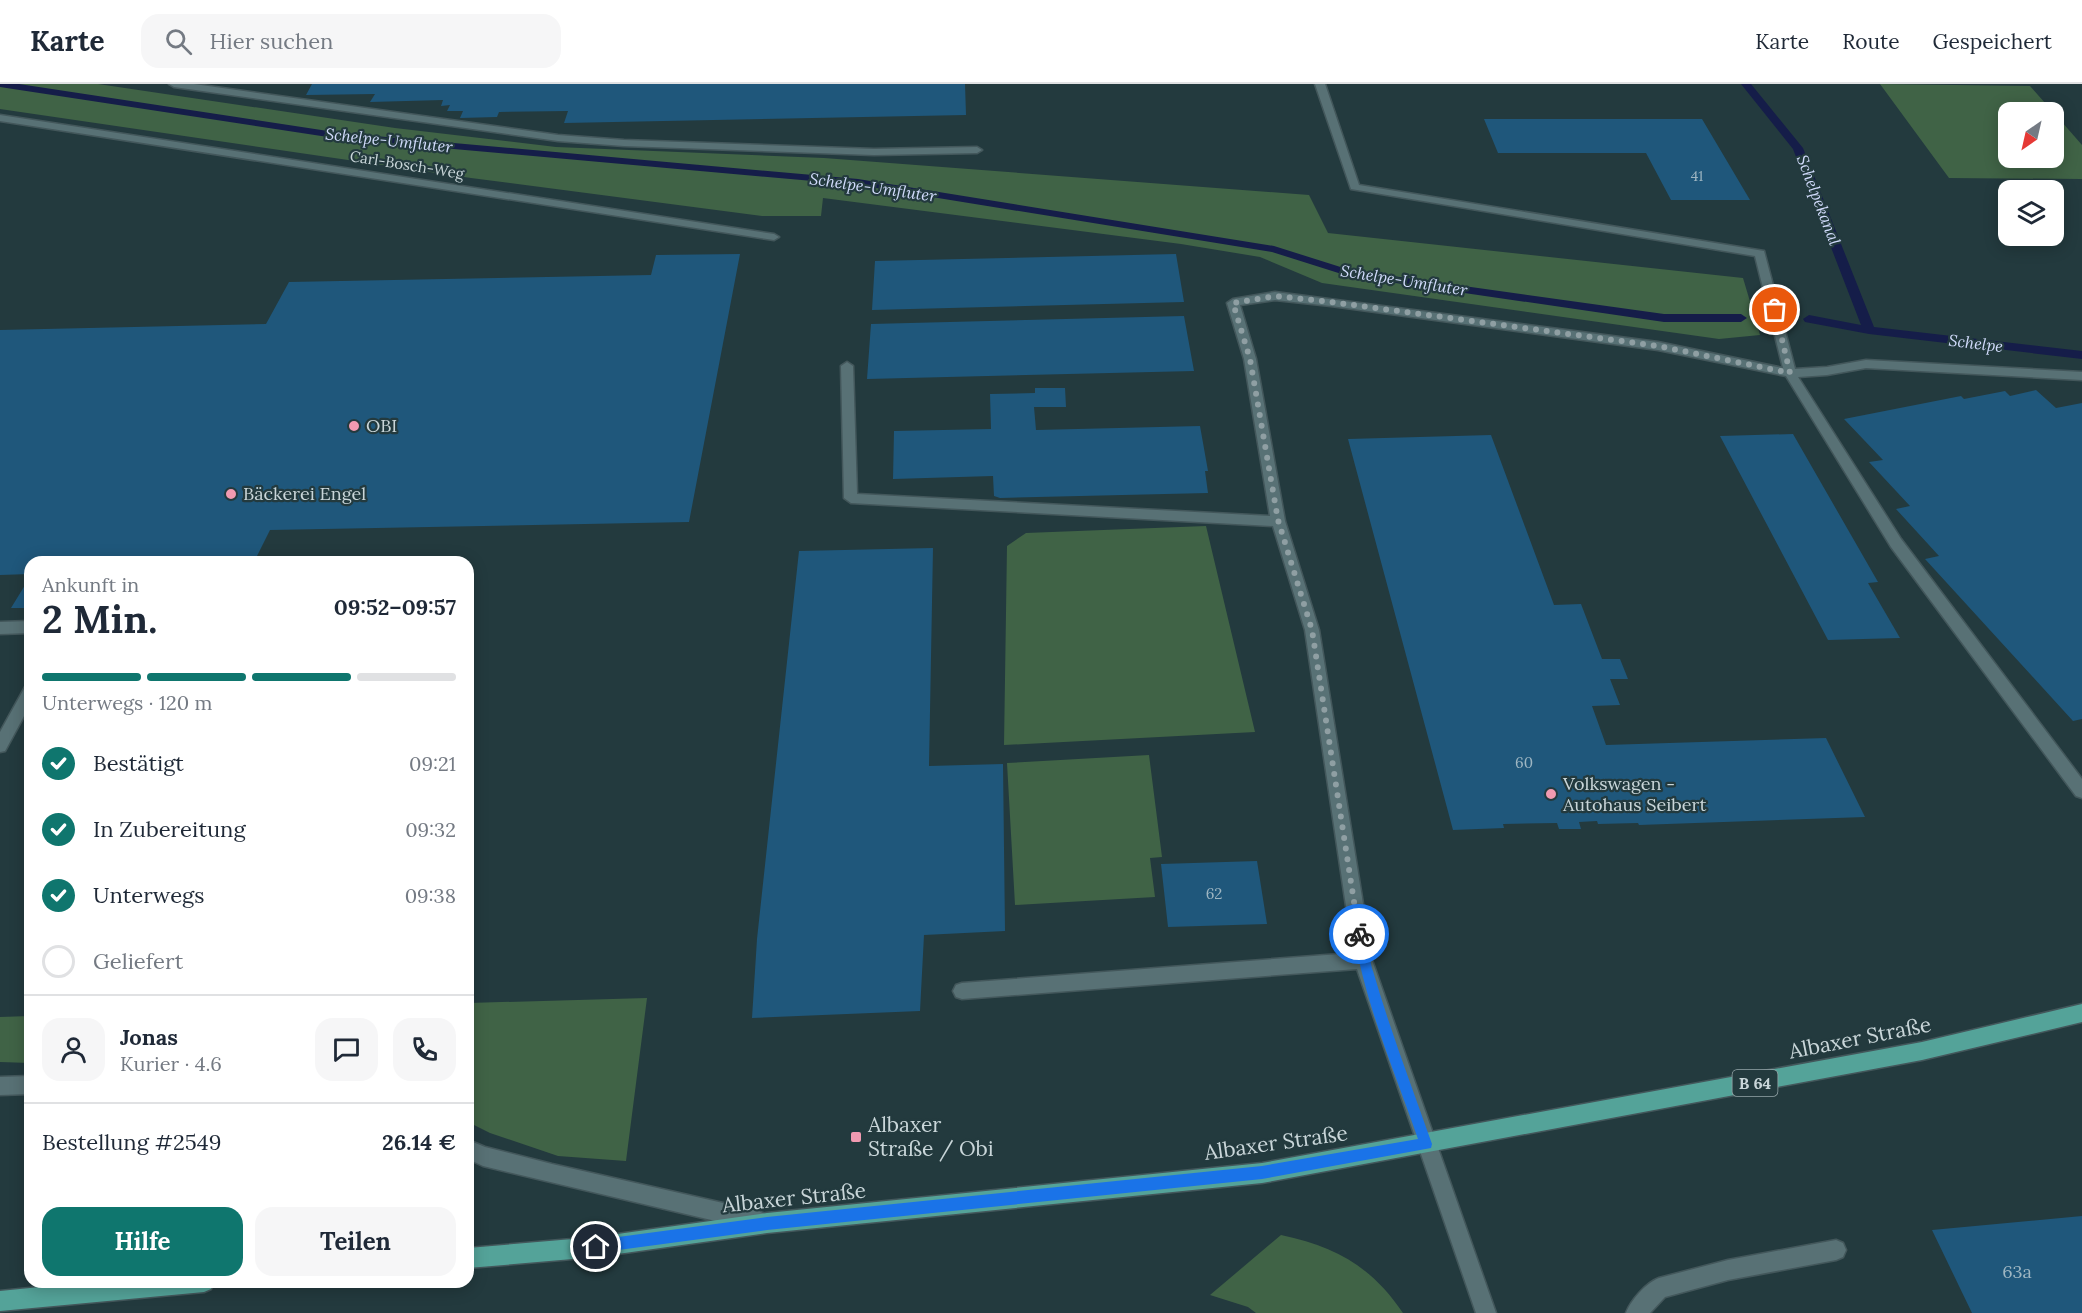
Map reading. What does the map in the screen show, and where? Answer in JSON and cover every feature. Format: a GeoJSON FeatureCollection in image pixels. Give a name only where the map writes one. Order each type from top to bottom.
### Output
{"type":"FeatureCollection","features":[{"type":"Feature","properties":{"kind":"main road","name":"Albaxer Straße"},"geometry":{"type":"LineString","coordinates":[[474,1257],[596,1247],[767,1224],[1262,1173],[1922,1052],[2082,1013]]}},
{"type":"Feature","properties":{"kind":"main road"},"geometry":{"type":"LineString","coordinates":[[0,1301],[140,1288]]}},
{"type":"Feature","properties":{"kind":"street"},"geometry":{"type":"LineString","coordinates":[[174,84],[558,138],[624,143],[874,152],[977,150]]}},
{"type":"Feature","properties":{"kind":"street"},"geometry":{"type":"LineString","coordinates":[[1320,84],[1355,187],[1760,253],[1790,373],[1896,543],[2082,791]]}},
{"type":"Feature","properties":{"kind":"street","name":"Carl-Bosch-Weg"},"geometry":{"type":"LineString","coordinates":[[0,118],[774,237]]}},
{"type":"Feature","properties":{"kind":"street"},"geometry":{"type":"LineString","coordinates":[[1486,1313],[1378,1007],[1364,960],[1312,630],[1278,520],[1250,359],[1233,303],[1275,296],[1331,302],[1658,346],[1790,373],[1827,371],[1866,364],[2082,376]]}},
{"type":"Feature","properties":{"kind":"street"},"geometry":{"type":"LineString","coordinates":[[847,366],[851,498],[1278,520]]}},
{"type":"Feature","properties":{"kind":"street"},"geometry":{"type":"LineString","coordinates":[[0,628],[24,627]]}},
{"type":"Feature","properties":{"kind":"street"},"geometry":{"type":"LineString","coordinates":[[0,746],[24,702]]}},
{"type":"Feature","properties":{"kind":"street"},"geometry":{"type":"LineString","coordinates":[[962,991],[1364,960]]}},
{"type":"Feature","properties":{"kind":"street"},"geometry":{"type":"LineString","coordinates":[[0,1086],[24,1085]]}},
{"type":"Feature","properties":{"kind":"street"},"geometry":{"type":"LineString","coordinates":[[474,1152],[552,1174],[767,1224]]}},
{"type":"Feature","properties":{"kind":"street"},"geometry":{"type":"LineString","coordinates":[[1636,1313],[1659,1288],[1728,1270],[1836,1250]]}},
{"type":"Feature","properties":{"kind":"green space"},"geometry":{"type":"Polygon","coordinates":[[[0,84],[98,84],[395,128],[556,147],[824,158],[1309,195],[1328,233],[1743,278],[1760,335],[1719,339],[1322,283],[1260,257],[1181,244],[823,198],[821,216],[762,216],[471,178],[0,109],[0,84]]]}},
{"type":"Feature","properties":{"kind":"green space"},"geometry":{"type":"Polygon","coordinates":[[[1880,84],[2030,86],[2044,102],[1998,102],[1998,168],[2064,168],[2064,124],[2082,145],[2082,179],[1949,178],[1880,84]]]}},
{"type":"Feature","properties":{"kind":"green space"},"geometry":{"type":"Polygon","coordinates":[[[1206,526],[1255,732],[1004,745],[1007,546],[1026,533],[1206,526]]]}},
{"type":"Feature","properties":{"kind":"green space"},"geometry":{"type":"Polygon","coordinates":[[[1149,755],[1162,857],[1150,858],[1155,897],[1015,905],[1007,763],[1149,755]]]}},
{"type":"Feature","properties":{"kind":"green space"},"geometry":{"type":"Polygon","coordinates":[[[647,998],[626,1161],[558,1156],[490,1133],[474,1125],[474,1003],[647,998]]]}},
{"type":"Feature","properties":{"kind":"green space"},"geometry":{"type":"Polygon","coordinates":[[[24,1016],[24,1063],[0,1062],[0,1017],[24,1016]]]}},
{"type":"Feature","properties":{"kind":"green space"},"geometry":{"type":"Polygon","coordinates":[[[1281,1235],[1319,1246],[1351,1261],[1378,1283],[1403,1313],[1256,1313],[1248,1307],[1210,1295],[1281,1235]]]}},
{"type":"Feature","properties":{"kind":"building"},"geometry":{"type":"Polygon","coordinates":[[[312,84],[965,84],[966,115],[564,123],[568,111],[499,112],[497,117],[460,118],[463,111],[447,111],[450,105],[441,106],[443,100],[370,102],[375,94],[306,95],[312,84]]]}},
{"type":"Feature","properties":{"kind":"building"},"geometry":{"type":"Polygon","coordinates":[[[1484,119],[1702,119],[1750,200],[1671,200],[1646,153],[1498,153],[1484,119]]]}},
{"type":"Feature","properties":{"kind":"building","name":"OBI"},"geometry":{"type":"Polygon","coordinates":[[[740,254],[689,522],[270,530],[257,556],[24,556],[24,574],[0,575],[0,330],[266,324],[289,282],[651,275],[656,255],[740,254]]]}},
{"type":"Feature","properties":{"kind":"building"},"geometry":{"type":"Polygon","coordinates":[[[1176,254],[1184,302],[872,310],[875,261],[1176,254]]]}},
{"type":"Feature","properties":{"kind":"building"},"geometry":{"type":"Polygon","coordinates":[[[1184,316],[1194,371],[867,379],[871,324],[1184,316]]]}},
{"type":"Feature","properties":{"kind":"building"},"geometry":{"type":"Polygon","coordinates":[[[1035,388],[1065,388],[1066,407],[1034,407],[1036,430],[1200,426],[1208,471],[1205,471],[1208,493],[1000,498],[994,496],[993,476],[893,479],[894,431],[991,429],[990,394],[1035,393],[1035,388]]]}},
{"type":"Feature","properties":{"kind":"building"},"geometry":{"type":"Polygon","coordinates":[[[2036,390],[2056,408],[2082,403],[2082,719],[2073,721],[1925,559],[1939,556],[1896,509],[1910,506],[1869,462],[1883,460],[1844,419],[1961,396],[1964,399],[2005,391],[2010,396],[2036,390]]]}},
{"type":"Feature","properties":{"kind":"building"},"geometry":{"type":"Polygon","coordinates":[[[1793,434],[1878,582],[1868,583],[1900,638],[1828,640],[1720,436],[1793,434]]]}},
{"type":"Feature","properties":{"kind":"building"},"geometry":{"type":"Polygon","coordinates":[[[1491,435],[1554,605],[1581,604],[1602,659],[1620,659],[1628,679],[1610,679],[1620,705],[1592,706],[1606,745],[1826,738],[1865,817],[1639,825],[1638,823],[1598,824],[1597,821],[1579,822],[1581,829],[1559,829],[1557,823],[1503,824],[1504,828],[1453,830],[1348,439],[1491,435]]]}},
{"type":"Feature","properties":{"kind":"building"},"geometry":{"type":"Polygon","coordinates":[[[933,548],[929,766],[1003,764],[1005,931],[924,935],[920,1011],[752,1018],[757,939],[799,551],[933,548]]]}},
{"type":"Feature","properties":{"kind":"building"},"geometry":{"type":"Polygon","coordinates":[[[24,587],[24,608],[11,608],[24,587]]]}},
{"type":"Feature","properties":{"kind":"building"},"geometry":{"type":"Polygon","coordinates":[[[1257,861],[1267,924],[1168,927],[1161,864],[1257,861]]]}},
{"type":"Feature","properties":{"kind":"building"},"geometry":{"type":"Polygon","coordinates":[[[2082,1216],[2082,1313],[1972,1313],[1932,1230],[2082,1216]]]}},
{"type":"Feature","properties":{"kind":"waterway","name":"Schelpe-Umfluter"},"geometry":{"type":"LineString","coordinates":[[0,84],[341,136],[858,182],[1274,249],[1348,273],[1664,318],[1741,318]]}},
{"type":"Feature","properties":{"kind":"waterway","name":"Schelpekanal"},"geometry":{"type":"LineString","coordinates":[[1746,84],[1798,148],[1869,330]]}},
{"type":"Feature","properties":{"kind":"waterway","name":"Schelpe-Umfluter"},"geometry":{"type":"LineString","coordinates":[[1809,319],[1869,330]]}},
{"type":"Feature","properties":{"kind":"waterway","name":"Schelpe"},"geometry":{"type":"LineString","coordinates":[[1869,330],[2082,355]]}},
{"type":"Feature","properties":{"kind":"way so far"},"geometry":{"type":"LineString","coordinates":[[1359,934],[1312,630],[1278,520],[1250,359],[1233,303],[1275,296],[1331,302],[1658,346],[1775,368],[1790,373],[1775,310]]}},
{"type":"Feature","properties":{"kind":"place","name":"OBI"},"geometry":{"type":"Point","coordinates":[354,426]}},
{"type":"Feature","properties":{"kind":"place","name":"Bäckerei Engel"},"geometry":{"type":"Point","coordinates":[231,494]}},
{"type":"Feature","properties":{"kind":"place","name":"Volkswagen - Autohaus Seibert"},"geometry":{"type":"Point","coordinates":[1551,794]}},
{"type":"Feature","properties":{"kind":"place","name":"Albaxer Straße / Obi"},"geometry":{"type":"Point","coordinates":[856,1137]}},
{"type":"Feature","properties":{"kind":"route"},"geometry":{"type":"LineString","coordinates":[[596,1247],[767,1224],[1262,1173],[1426,1144],[1378,1007],[1359,934]]}}]}
